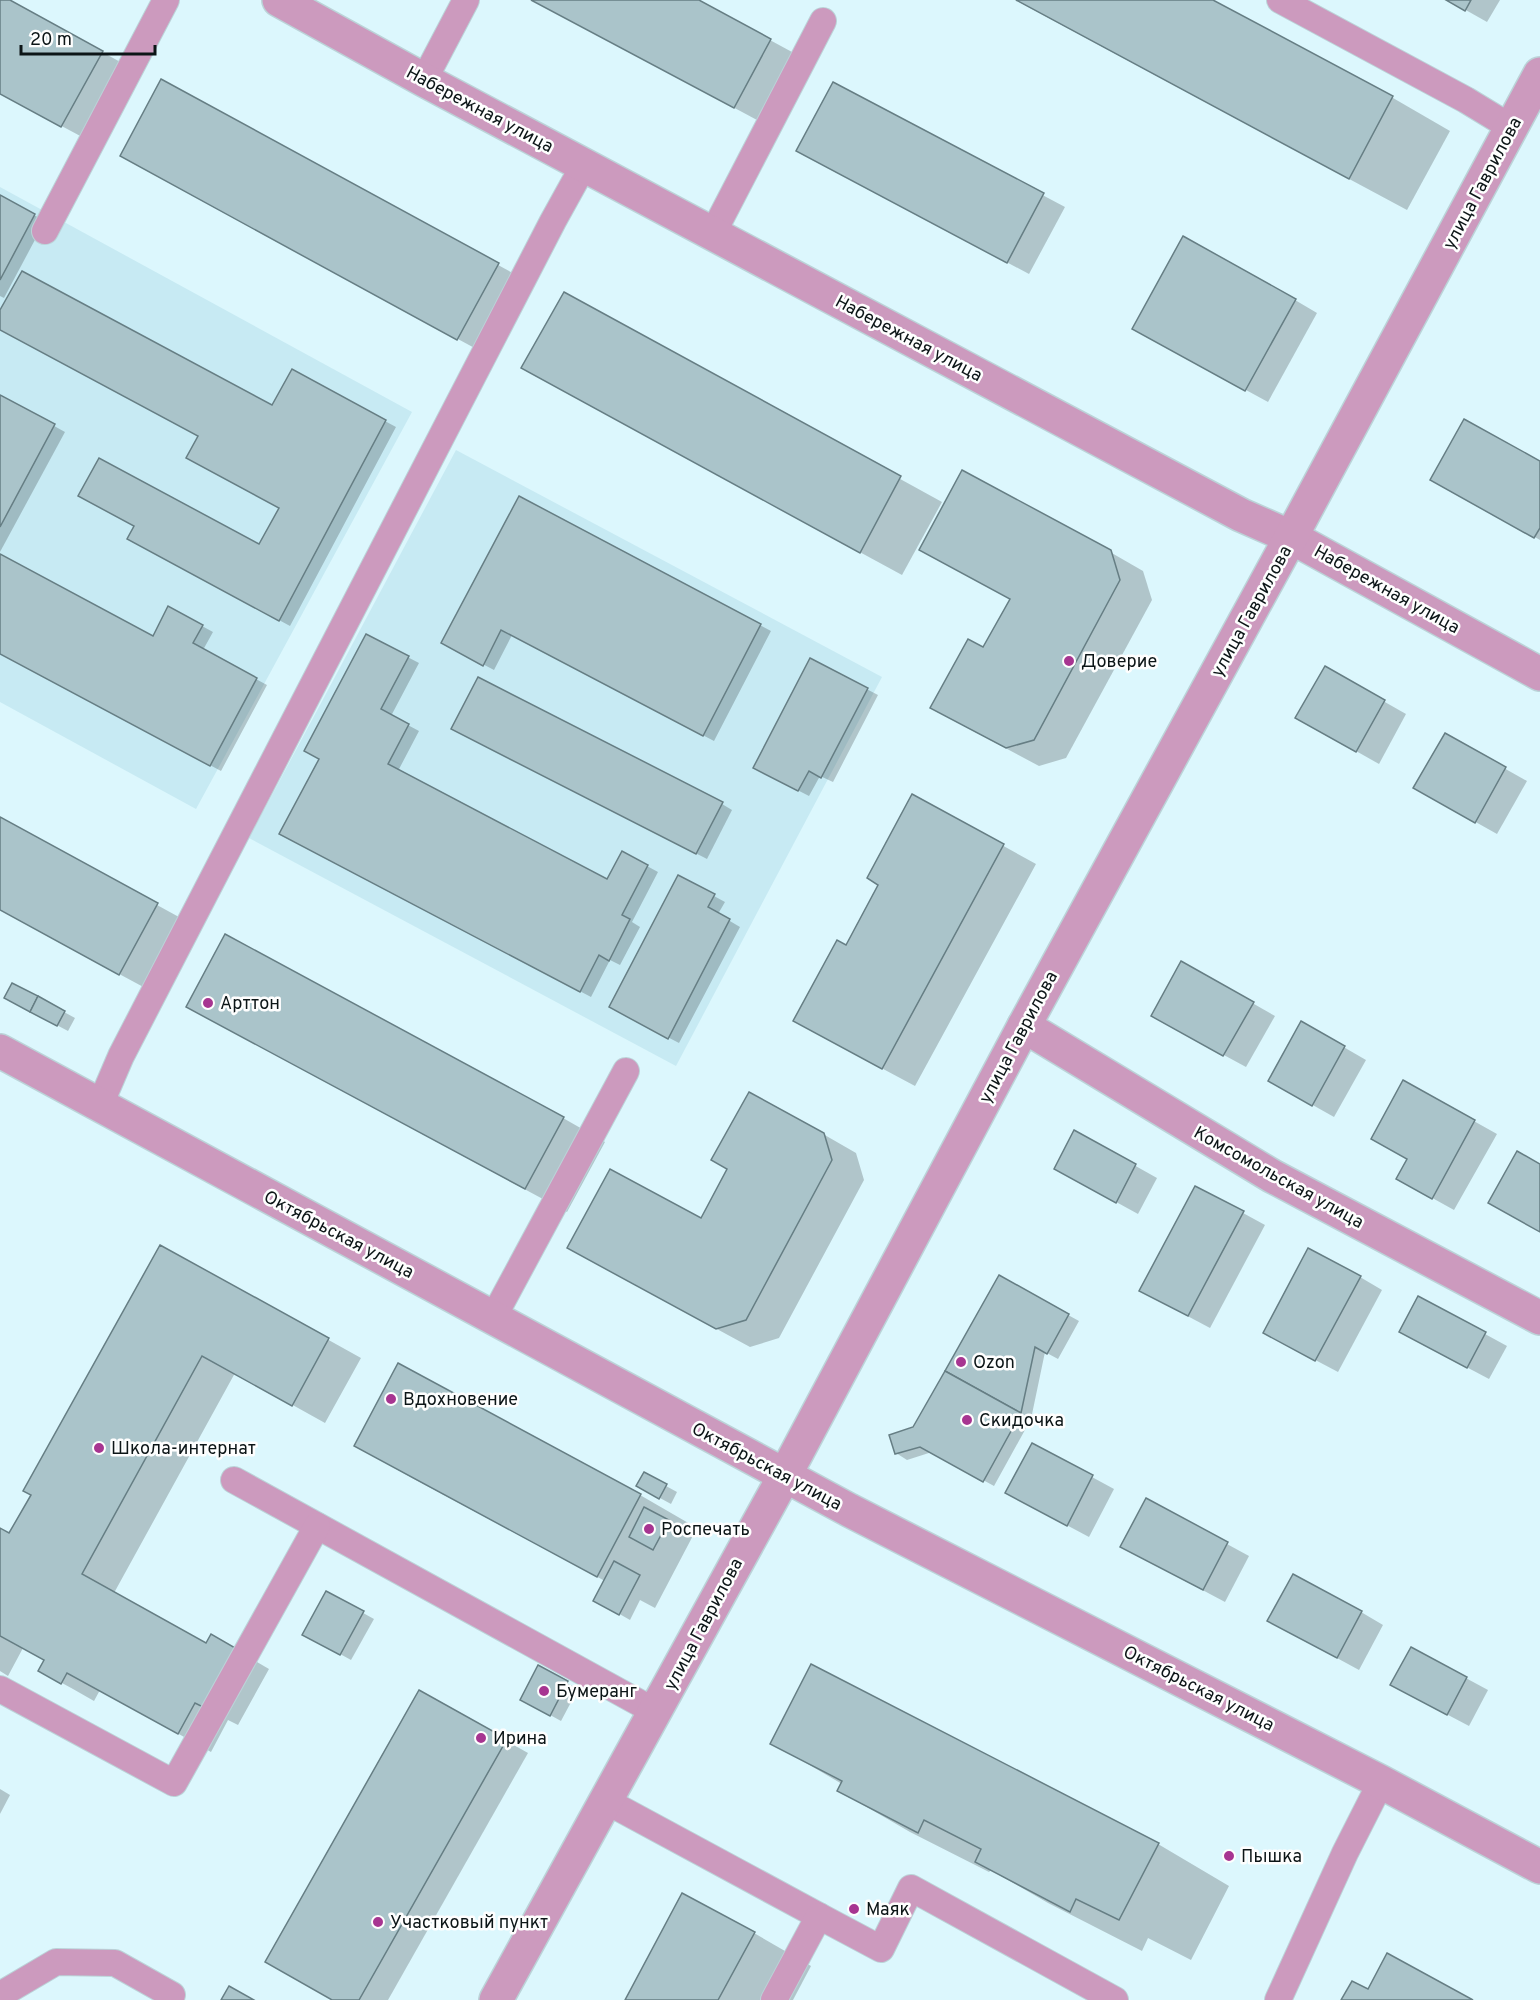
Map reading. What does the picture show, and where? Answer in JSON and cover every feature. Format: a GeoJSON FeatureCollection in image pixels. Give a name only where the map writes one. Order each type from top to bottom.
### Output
{"type":"FeatureCollection","features":[{"type":"Feature","properties":{"kind":"street","name":"Набережная улица"},"geometry":{"type":"LineString","coordinates":[[279,0],[424,80],[1240,515],[1291,537],[1540,674]]}},
{"type":"Feature","properties":{"kind":"street","name":"улица Гаврилова"},"geometry":{"type":"LineString","coordinates":[[496,2000],[785,1475],[1024,1026],[1512,128],[1536,92]]}},
{"type":"Feature","properties":{"kind":"street","name":"Комсомольская улица"},"geometry":{"type":"LineString","coordinates":[[1024,1026],[1272,1176],[1540,1318]]}},
{"type":"Feature","properties":{"kind":"street","name":"Октябрьская улица"},"geometry":{"type":"LineString","coordinates":[[0,1051],[849,1510],[1381,1782],[1540,1867]]}},
{"type":"Feature","properties":{"kind":"lane"},"geometry":{"type":"LineString","coordinates":[[45,231],[166,0]]}},
{"type":"Feature","properties":{"kind":"lane"},"geometry":{"type":"LineString","coordinates":[[424,80],[466,0]]}},
{"type":"Feature","properties":{"kind":"lane"},"geometry":{"type":"LineString","coordinates":[[1280,0],[1466,100],[1512,128]]}},
{"type":"Feature","properties":{"kind":"lane"},"geometry":{"type":"LineString","coordinates":[[713,233],[824,21]]}},
{"type":"Feature","properties":{"kind":"lane"},"geometry":{"type":"LineString","coordinates":[[100,1105],[132,1034],[547,231],[584,165]]}},
{"type":"Feature","properties":{"kind":"lane"},"geometry":{"type":"LineString","coordinates":[[493,1318],[626,1071]]}},
{"type":"Feature","properties":{"kind":"lane"},"geometry":{"type":"LineString","coordinates":[[234,1480],[656,1712]]}},
{"type":"Feature","properties":{"kind":"lane"},"geometry":{"type":"LineString","coordinates":[[0,1689],[174,1783],[317,1526]]}},
{"type":"Feature","properties":{"kind":"lane"},"geometry":{"type":"LineString","coordinates":[[1278,2000],[1345,1853],[1381,1782]]}},
{"type":"Feature","properties":{"kind":"lane"},"geometry":{"type":"LineString","coordinates":[[606,1801],[881,1948],[911,1888],[1115,2000]]}},
{"type":"Feature","properties":{"kind":"lane"},"geometry":{"type":"LineString","coordinates":[[774,2000],[819,1916]]}},
{"type":"Feature","properties":{"kind":"lane"},"geometry":{"type":"LineString","coordinates":[[0,1995],[56,1962],[115,1963],[172,1995]]}},
{"type":"Feature","properties":{"kind":"shaded area"},"geometry":{"type":"Polygon","coordinates":[[[0,187],[412,412],[196,809],[0,702],[0,187]]]}},
{"type":"Feature","properties":{"kind":"shaded area"},"geometry":{"type":"Polygon","coordinates":[[[456,450],[882,677],[676,1066],[249,838],[456,450]]]}},
{"type":"Feature","properties":{"kind":"building"},"geometry":{"type":"Polygon","coordinates":[[[0,0],[10,0],[103,51],[61,127],[0,94],[0,0]]]}},
{"type":"Feature","properties":{"kind":"building"},"geometry":{"type":"Polygon","coordinates":[[[531,0],[699,0],[771,39],[734,108],[531,0]]]}},
{"type":"Feature","properties":{"kind":"building"},"geometry":{"type":"Polygon","coordinates":[[[1016,0],[1213,0],[1393,96],[1349,179],[1016,0]]]}},
{"type":"Feature","properties":{"kind":"building"},"geometry":{"type":"Polygon","coordinates":[[[1446,0],[1471,0],[1465,11],[1446,0]]]}},
{"type":"Feature","properties":{"kind":"building"},"geometry":{"type":"Polygon","coordinates":[[[161,79],[499,263],[457,340],[120,156],[161,79]]]}},
{"type":"Feature","properties":{"kind":"building"},"geometry":{"type":"Polygon","coordinates":[[[833,82],[1044,193],[1007,263],[796,151],[833,82]]]}},
{"type":"Feature","properties":{"kind":"building"},"geometry":{"type":"Polygon","coordinates":[[[0,195],[35,214],[0,280],[0,195]]]}},
{"type":"Feature","properties":{"kind":"building"},"geometry":{"type":"Polygon","coordinates":[[[1183,236],[1296,299],[1245,391],[1132,329],[1183,236]]]}},
{"type":"Feature","properties":{"kind":"building"},"geometry":{"type":"Polygon","coordinates":[[[22,271],[272,405],[292,369],[386,420],[279,621],[127,539],[134,526],[78,496],[99,458],[259,544],[279,508],[186,458],[198,436],[0,330],[0,310],[22,271]]]}},
{"type":"Feature","properties":{"kind":"building"},"geometry":{"type":"Polygon","coordinates":[[[564,292],[901,476],[860,553],[521,368],[564,292]]]}},
{"type":"Feature","properties":{"kind":"building"},"geometry":{"type":"Polygon","coordinates":[[[0,395],[55,424],[0,527],[0,395]]]}},
{"type":"Feature","properties":{"kind":"building"},"geometry":{"type":"Polygon","coordinates":[[[1464,419],[1540,461],[1540,528],[1534,538],[1430,480],[1464,419]]]}},
{"type":"Feature","properties":{"kind":"building"},"geometry":{"type":"Polygon","coordinates":[[[962,470],[1111,550],[1120,580],[1034,740],[1006,748],[930,708],[968,639],[983,647],[1010,599],[919,550],[962,470]]]}},
{"type":"Feature","properties":{"kind":"building"},"geometry":{"type":"Polygon","coordinates":[[[519,496],[761,624],[703,736],[501,630],[483,666],[441,643],[519,496]]]}},
{"type":"Feature","properties":{"kind":"building"},"geometry":{"type":"Polygon","coordinates":[[[0,554],[153,636],[168,606],[203,625],[193,643],[257,678],[210,766],[0,654],[0,554]]]}},
{"type":"Feature","properties":{"kind":"building"},"geometry":{"type":"Polygon","coordinates":[[[366,634],[409,656],[381,709],[409,724],[388,764],[607,879],[622,851],[648,865],[622,915],[630,919],[609,961],[599,955],[580,992],[279,834],[319,759],[304,751],[366,634]]]}},
{"type":"Feature","properties":{"kind":"building"},"geometry":{"type":"Polygon","coordinates":[[[810,658],[868,688],[821,778],[809,771],[798,791],[753,768],[810,658]]]}},
{"type":"Feature","properties":{"kind":"building"},"geometry":{"type":"Polygon","coordinates":[[[1325,666],[1385,700],[1356,752],[1295,718],[1325,666]]]}},
{"type":"Feature","properties":{"kind":"building"},"geometry":{"type":"Polygon","coordinates":[[[478,677],[723,802],[696,854],[451,729],[478,677]]]}},
{"type":"Feature","properties":{"kind":"building"},"geometry":{"type":"Polygon","coordinates":[[[1445,733],[1506,767],[1475,823],[1413,788],[1445,733]]]}},
{"type":"Feature","properties":{"kind":"building"},"geometry":{"type":"Polygon","coordinates":[[[912,794],[1004,844],[882,1069],[793,1021],[837,940],[846,945],[878,885],[867,878],[912,794]]]}},
{"type":"Feature","properties":{"kind":"building"},"geometry":{"type":"Polygon","coordinates":[[[0,817],[158,903],[119,975],[0,910],[0,817]]]}},
{"type":"Feature","properties":{"kind":"building"},"geometry":{"type":"Polygon","coordinates":[[[678,875],[715,894],[708,907],[730,919],[668,1039],[609,1007],[678,875]]]}},
{"type":"Feature","properties":{"kind":"building"},"geometry":{"type":"Polygon","coordinates":[[[225,934],[564,1117],[525,1189],[186,1007],[225,934]]]}},
{"type":"Feature","properties":{"kind":"building"},"geometry":{"type":"Polygon","coordinates":[[[1181,961],[1254,1002],[1223,1056],[1151,1016],[1181,961]]]}},
{"type":"Feature","properties":{"kind":"building"},"geometry":{"type":"Polygon","coordinates":[[[12,983],[38,996],[30,1012],[4,998],[12,983]]]}},
{"type":"Feature","properties":{"kind":"building"},"geometry":{"type":"Polygon","coordinates":[[[38,996],[65,1011],[57,1026],[30,1012],[38,996]]]}},
{"type":"Feature","properties":{"kind":"building"},"geometry":{"type":"Polygon","coordinates":[[[1301,1021],[1345,1046],[1312,1106],[1268,1081],[1301,1021]]]}},
{"type":"Feature","properties":{"kind":"building"},"geometry":{"type":"Polygon","coordinates":[[[1403,1080],[1475,1120],[1432,1199],[1396,1179],[1407,1159],[1371,1139],[1403,1080]]]}},
{"type":"Feature","properties":{"kind":"building"},"geometry":{"type":"Polygon","coordinates":[[[749,1092],[824,1133],[832,1160],[746,1320],[716,1329],[567,1248],[610,1169],[701,1218],[727,1169],[711,1160],[749,1092]]]}},
{"type":"Feature","properties":{"kind":"building"},"geometry":{"type":"Polygon","coordinates":[[[1074,1130],[1136,1164],[1116,1203],[1054,1169],[1074,1130]]]}},
{"type":"Feature","properties":{"kind":"building"},"geometry":{"type":"Polygon","coordinates":[[[1517,1151],[1540,1164],[1540,1232],[1488,1203],[1517,1151]]]}},
{"type":"Feature","properties":{"kind":"building"},"geometry":{"type":"Polygon","coordinates":[[[1195,1186],[1244,1211],[1188,1316],[1139,1291],[1195,1186]]]}},
{"type":"Feature","properties":{"kind":"building","name":"Школа-интернат"},"geometry":{"type":"Polygon","coordinates":[[[160,1245],[329,1338],[292,1406],[202,1356],[82,1574],[206,1643],[211,1634],[237,1649],[205,1708],[195,1703],[178,1734],[67,1673],[61,1684],[38,1671],[44,1660],[0,1636],[0,1528],[9,1533],[31,1495],[23,1491],[160,1245]]]}},
{"type":"Feature","properties":{"kind":"building"},"geometry":{"type":"Polygon","coordinates":[[[1308,1248],[1361,1276],[1315,1361],[1263,1333],[1308,1248]]]}},
{"type":"Feature","properties":{"kind":"building"},"geometry":{"type":"Polygon","coordinates":[[[999,1275],[1069,1314],[1047,1354],[1035,1347],[1021,1413],[945,1371],[999,1275]]]}},
{"type":"Feature","properties":{"kind":"building"},"geometry":{"type":"Polygon","coordinates":[[[1418,1296],[1486,1332],[1467,1368],[1399,1332],[1418,1296]]]}},
{"type":"Feature","properties":{"kind":"building"},"geometry":{"type":"Polygon","coordinates":[[[398,1363],[641,1494],[597,1577],[354,1446],[398,1363]]]}},
{"type":"Feature","properties":{"kind":"building","name":"Скидочка"},"geometry":{"type":"Polygon","coordinates":[[[945,1371],[1021,1413],[983,1482],[920,1447],[895,1454],[889,1435],[913,1427],[945,1371]]]}},
{"type":"Feature","properties":{"kind":"building"},"geometry":{"type":"Polygon","coordinates":[[[1032,1443],[1093,1475],[1067,1526],[1005,1493],[1032,1443]]]}},
{"type":"Feature","properties":{"kind":"building"},"geometry":{"type":"Polygon","coordinates":[[[644,1472],[667,1484],[659,1499],[636,1486],[644,1472]]]}},
{"type":"Feature","properties":{"kind":"building"},"geometry":{"type":"Polygon","coordinates":[[[1146,1498],[1228,1542],[1203,1590],[1120,1547],[1146,1498]]]}},
{"type":"Feature","properties":{"kind":"building","name":"Роспечать"},"geometry":{"type":"Polygon","coordinates":[[[644,1507],[669,1520],[653,1550],[629,1537],[644,1507]]]}},
{"type":"Feature","properties":{"kind":"building"},"geometry":{"type":"Polygon","coordinates":[[[614,1561],[640,1575],[619,1615],[593,1601],[614,1561]]]}},
{"type":"Feature","properties":{"kind":"building"},"geometry":{"type":"Polygon","coordinates":[[[1293,1574],[1362,1611],[1337,1658],[1267,1621],[1293,1574]]]}},
{"type":"Feature","properties":{"kind":"building"},"geometry":{"type":"Polygon","coordinates":[[[326,1591],[364,1611],[340,1655],[302,1635],[326,1591]]]}},
{"type":"Feature","properties":{"kind":"building"},"geometry":{"type":"Polygon","coordinates":[[[1411,1647],[1467,1677],[1447,1715],[1390,1685],[1411,1647]]]}},
{"type":"Feature","properties":{"kind":"building"},"geometry":{"type":"Polygon","coordinates":[[[811,1664],[1159,1843],[1119,1920],[1076,1899],[1070,1912],[975,1862],[981,1849],[924,1820],[918,1833],[837,1791],[842,1781],[770,1744],[811,1664]]]}},
{"type":"Feature","properties":{"kind":"building","name":"Бумеранг"},"geometry":{"type":"Polygon","coordinates":[[[538,1665],[568,1681],[550,1716],[520,1700],[538,1665]]]}},
{"type":"Feature","properties":{"kind":"building"},"geometry":{"type":"Polygon","coordinates":[[[419,1690],[507,1739],[359,2000],[332,2000],[265,1962],[419,1690]]]}},
{"type":"Feature","properties":{"kind":"building"},"geometry":{"type":"Polygon","coordinates":[[[682,1893],[755,1932],[718,2000],[625,2000],[682,1893]]]}},
{"type":"Feature","properties":{"kind":"building"},"geometry":{"type":"Polygon","coordinates":[[[1387,1953],[1473,2000],[1341,2000],[1352,1981],[1368,1989],[1387,1953]]]}},
{"type":"Feature","properties":{"kind":"building"},"geometry":{"type":"Polygon","coordinates":[[[229,1986],[254,2000],[221,2000],[229,1986]]]}},
{"type":"Feature","properties":{"kind":"place","name":"Доверие"},"geometry":{"type":"Point","coordinates":[1069,661]}},
{"type":"Feature","properties":{"kind":"place","name":"Арттон"},"geometry":{"type":"Point","coordinates":[208,1003]}},
{"type":"Feature","properties":{"kind":"place","name":"Ozon"},"geometry":{"type":"Point","coordinates":[961,1362]}},
{"type":"Feature","properties":{"kind":"place","name":"Вдохновение"},"geometry":{"type":"Point","coordinates":[391,1399]}},
{"type":"Feature","properties":{"kind":"place","name":"Скидочка"},"geometry":{"type":"Point","coordinates":[967,1420]}},
{"type":"Feature","properties":{"kind":"place","name":"Школа-интернат"},"geometry":{"type":"Point","coordinates":[99,1448]}},
{"type":"Feature","properties":{"kind":"place","name":"Роспечать"},"geometry":{"type":"Point","coordinates":[649,1529]}},
{"type":"Feature","properties":{"kind":"place","name":"Бумеранг"},"geometry":{"type":"Point","coordinates":[544,1691]}},
{"type":"Feature","properties":{"kind":"place","name":"Ирина"},"geometry":{"type":"Point","coordinates":[481,1738]}},
{"type":"Feature","properties":{"kind":"place","name":"Пышка"},"geometry":{"type":"Point","coordinates":[1229,1856]}},
{"type":"Feature","properties":{"kind":"place","name":"Маяк"},"geometry":{"type":"Point","coordinates":[854,1909]}},
{"type":"Feature","properties":{"kind":"place","name":"Участковый пункт"},"geometry":{"type":"Point","coordinates":[378,1922]}}]}
